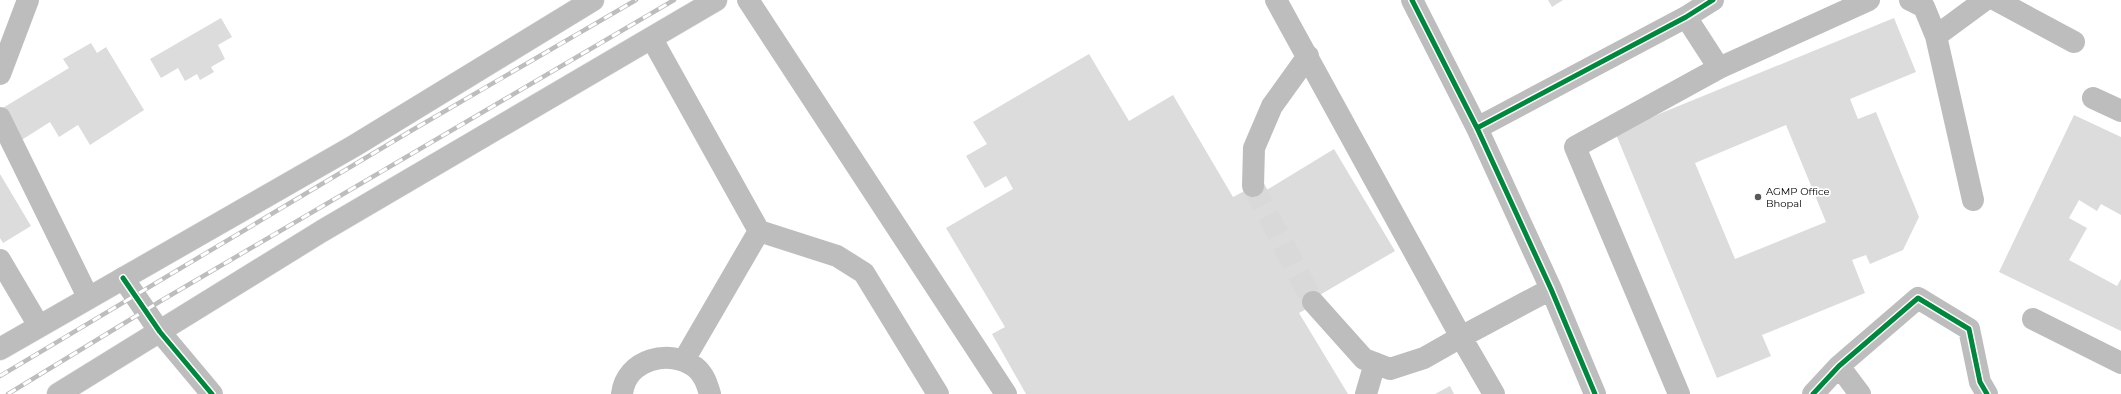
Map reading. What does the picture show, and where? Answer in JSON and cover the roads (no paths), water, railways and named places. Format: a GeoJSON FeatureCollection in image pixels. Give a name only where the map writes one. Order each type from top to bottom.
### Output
{"type":"FeatureCollection","features":[{"type":"Feature","properties":{"kind":"main road"},"geometry":{"type":"LineString","coordinates":[[0,74],[28,0]]}},
{"type":"Feature","properties":{"kind":"main road"},"geometry":{"type":"LineString","coordinates":[[0,349],[88,297],[354,146],[593,0]]}},
{"type":"Feature","properties":{"kind":"main road"},"geometry":{"type":"LineString","coordinates":[[58,394],[322,231],[652,39],[716,0]]}},
{"type":"Feature","properties":{"kind":"main road"},"geometry":{"type":"LineString","coordinates":[[748,0],[1006,394]]}},
{"type":"Feature","properties":{"kind":"main road"},"geometry":{"type":"LineString","coordinates":[[1276,0],[1461,337],[1494,394]]}},
{"type":"Feature","properties":{"kind":"main road"},"geometry":{"type":"LineString","coordinates":[[1412,0],[1477,128],[1551,289],[1595,394]]}},
{"type":"Feature","properties":{"kind":"main road"},"geometry":{"type":"LineString","coordinates":[[1477,128],[1686,17],[1713,0]]}},
{"type":"Feature","properties":{"kind":"main road"},"geometry":{"type":"LineString","coordinates":[[1679,394],[1575,147],[1719,68],[1869,0]]}},
{"type":"Feature","properties":{"kind":"main road"},"geometry":{"type":"LineString","coordinates":[[1910,0],[1924,7],[1936,36],[1973,200]]}},
{"type":"Feature","properties":{"kind":"main road"},"geometry":{"type":"LineString","coordinates":[[1936,36],[1984,0]]}},
{"type":"Feature","properties":{"kind":"main road"},"geometry":{"type":"LineString","coordinates":[[1996,0],[2074,42]]}},
{"type":"Feature","properties":{"kind":"main road"},"geometry":{"type":"LineString","coordinates":[[1686,17],[1719,68]]}},
{"type":"Feature","properties":{"kind":"main road"},"geometry":{"type":"LineString","coordinates":[[652,39],[759,231],[837,256],[864,273],[938,394]]}},
{"type":"Feature","properties":{"kind":"main road"},"geometry":{"type":"LineString","coordinates":[[1253,186],[1254,148],[1272,106],[1308,56]]}},
{"type":"Feature","properties":{"kind":"main road"},"geometry":{"type":"LineString","coordinates":[[2093,98],[2121,111]]}},
{"type":"Feature","properties":{"kind":"main road"},"geometry":{"type":"LineString","coordinates":[[0,118],[88,297]]}},
{"type":"Feature","properties":{"kind":"main road"},"geometry":{"type":"LineString","coordinates":[[684,360],[759,231]]}},
{"type":"Feature","properties":{"kind":"main road"},"geometry":{"type":"LineString","coordinates":[[0,260],[39,326]]}},
{"type":"Feature","properties":{"kind":"main road"},"geometry":{"type":"LineString","coordinates":[[123,278],[201,391]]}},
{"type":"Feature","properties":{"kind":"main road"},"geometry":{"type":"LineString","coordinates":[[1313,302],[1364,359],[1390,369],[1424,358],[1551,289]]}},
{"type":"Feature","properties":{"kind":"main road"},"geometry":{"type":"LineString","coordinates":[[1813,394],[1839,366],[1918,298],[1969,329],[1980,382],[1987,394]]}},
{"type":"Feature","properties":{"kind":"main road"},"geometry":{"type":"LineString","coordinates":[[2033,320],[2121,363]]}},
{"type":"Feature","properties":{"kind":"main road"},"geometry":{"type":"LineString","coordinates":[[622,394],[629,376],[640,365],[653,358],[668,357],[684,360],[696,368],[706,380],[710,394]]}},
{"type":"Feature","properties":{"kind":"main road"},"geometry":{"type":"LineString","coordinates":[[1366,394],[1375,363]]}},
{"type":"Feature","properties":{"kind":"main road"},"geometry":{"type":"LineString","coordinates":[[1839,366],[1860,394]]}},
{"type":"Feature","properties":{"kind":"tunnel"},"geometry":{"type":"LineString","coordinates":[[1253,186],[1313,302]]}},
{"type":"Feature","properties":{"kind":"railway"},"geometry":{"type":"LineString","coordinates":[[0,376],[409,132],[636,0]]}},
{"type":"Feature","properties":{"kind":"railway"},"geometry":{"type":"LineString","coordinates":[[8,394],[159,302],[674,0]]}},
{"type":"Feature","properties":{"kind":"place","name":"AGMP Office Bhopal"},"geometry":{"type":"Point","coordinates":[1758,197]}}]}
